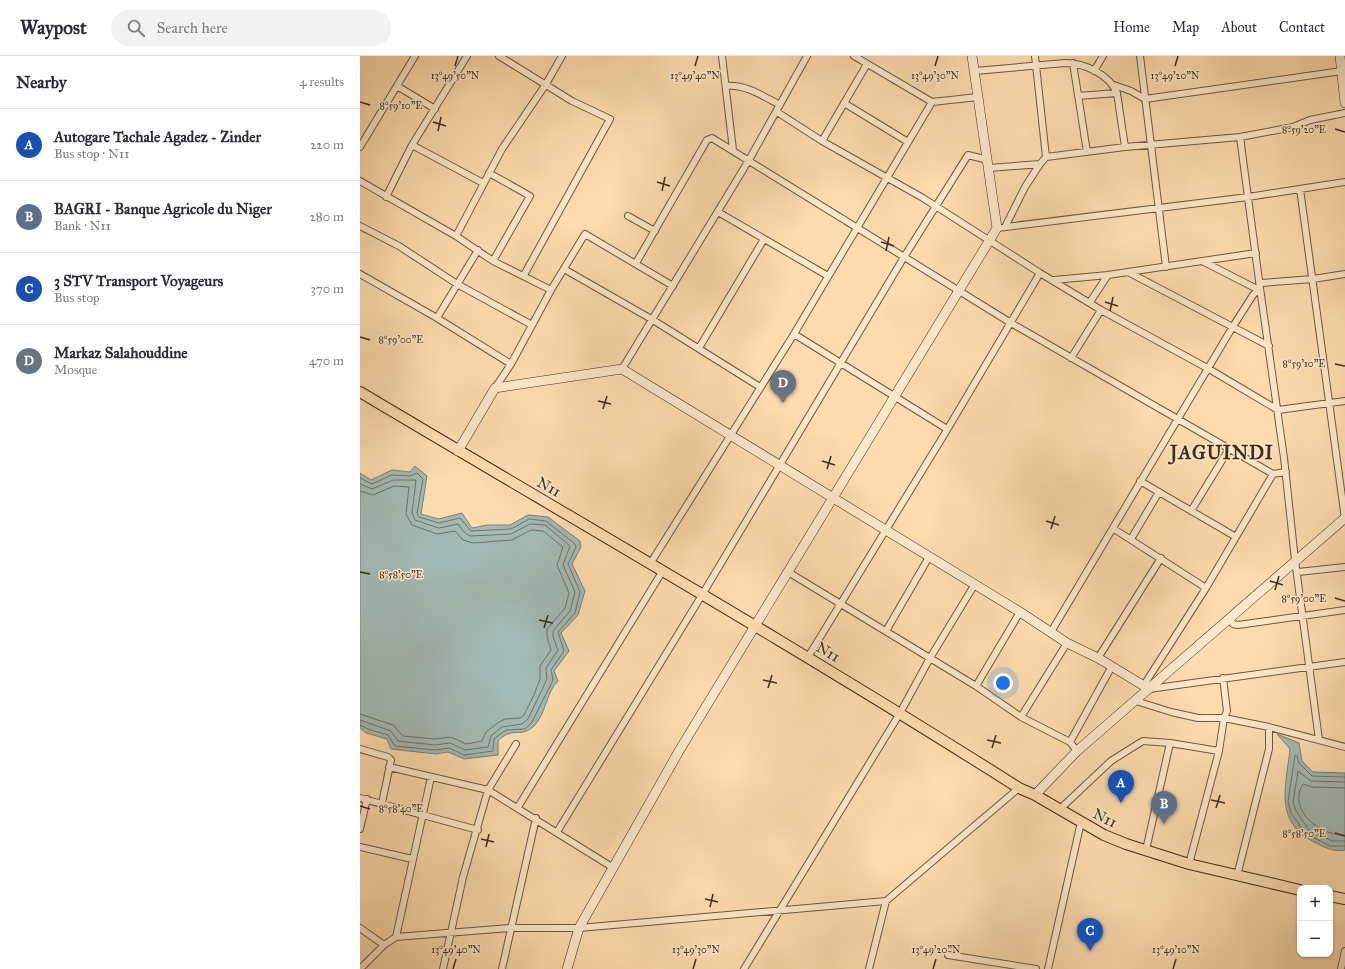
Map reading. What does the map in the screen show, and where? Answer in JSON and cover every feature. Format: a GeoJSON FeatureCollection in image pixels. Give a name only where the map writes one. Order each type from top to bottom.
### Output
{"type":"FeatureCollection","features":[{"type":"Feature","properties":{"kind":"main road","name":"N11"},"geometry":{"type":"LineString","coordinates":[[360,392],[808,657],[1019,788],[1060,809],[1104,835],[1189,864],[1297,889]]}},
{"type":"Feature","properties":{"kind":"main road"},"geometry":{"type":"LineString","coordinates":[[1333,897],[1345,899]]}},
{"type":"Feature","properties":{"kind":"street"},"geometry":{"type":"LineString","coordinates":[[360,146],[415,56]]}},
{"type":"Feature","properties":{"kind":"street"},"geometry":{"type":"LineString","coordinates":[[386,197],[412,145],[467,56]]}},
{"type":"Feature","properties":{"kind":"street"},"geometry":{"type":"LineString","coordinates":[[499,56],[586,108],[610,119],[524,275]]}},
{"type":"Feature","properties":{"kind":"street"},"geometry":{"type":"LineString","coordinates":[[456,236],[502,149],[546,84],[562,56]]}},
{"type":"Feature","properties":{"kind":"street"},"geometry":{"type":"LineString","coordinates":[[722,56],[733,150]]}},
{"type":"Feature","properties":{"kind":"street"},"geometry":{"type":"LineString","coordinates":[[622,369],[749,160],[807,56]]}},
{"type":"Feature","properties":{"kind":"street"},"geometry":{"type":"LineString","coordinates":[[854,56],[932,102],[978,97]]}},
{"type":"Feature","properties":{"kind":"street"},"geometry":{"type":"LineString","coordinates":[[972,56],[988,164],[1001,227]]}},
{"type":"Feature","properties":{"kind":"street"},"geometry":{"type":"LineString","coordinates":[[1035,56],[1046,157]]}},
{"type":"Feature","properties":{"kind":"street"},"geometry":{"type":"LineString","coordinates":[[1055,63],[1056,56]]}},
{"type":"Feature","properties":{"kind":"street"},"geometry":{"type":"LineString","coordinates":[[1094,71],[1103,56]]}},
{"type":"Feature","properties":{"kind":"street"},"geometry":{"type":"LineString","coordinates":[[1140,56],[1166,267]]}},
{"type":"Feature","properties":{"kind":"street"},"geometry":{"type":"LineString","coordinates":[[1340,56],[1345,102]]}},
{"type":"Feature","properties":{"kind":"street"},"geometry":{"type":"LineString","coordinates":[[975,71],[1055,63],[1074,63],[1094,71],[1114,85],[1145,98],[1342,71]]}},
{"type":"Feature","properties":{"kind":"street"},"geometry":{"type":"LineString","coordinates":[[1074,63],[1087,152]]}},
{"type":"Feature","properties":{"kind":"street"},"geometry":{"type":"LineString","coordinates":[[822,141],[867,64]]}},
{"type":"Feature","properties":{"kind":"street"},"geometry":{"type":"LineString","coordinates":[[726,86],[732,85],[755,92],[780,105]]}},
{"type":"Feature","properties":{"kind":"street"},"geometry":{"type":"LineString","coordinates":[[1114,85],[1117,93],[1125,147]]}},
{"type":"Feature","properties":{"kind":"street"},"geometry":{"type":"LineString","coordinates":[[397,86],[435,109]]}},
{"type":"Feature","properties":{"kind":"street"},"geometry":{"type":"LineString","coordinates":[[1078,96],[1117,93]]}},
{"type":"Feature","properties":{"kind":"street"},"geometry":{"type":"LineString","coordinates":[[650,564],[794,334],[932,102]]}},
{"type":"Feature","properties":{"kind":"street"},"geometry":{"type":"LineString","coordinates":[[844,103],[908,142]]}},
{"type":"Feature","properties":{"kind":"street"},"geometry":{"type":"LineString","coordinates":[[777,112],[822,141],[936,207],[1101,310],[1209,369],[1278,410],[1345,401]]}},
{"type":"Feature","properties":{"kind":"street"},"geometry":{"type":"LineString","coordinates":[[567,969],[579,928],[612,867],[755,626],[958,290],[1046,157],[1125,147],[1240,137],[1293,128],[1310,120],[1345,113]]}},
{"type":"Feature","properties":{"kind":"street"},"geometry":{"type":"LineString","coordinates":[[1240,137],[1259,287],[1278,410],[1295,560],[1298,572],[1319,740]]}},
{"type":"Feature","properties":{"kind":"street"},"geometry":{"type":"LineString","coordinates":[[636,264],[707,140],[712,138],[1011,323],[1071,358],[1273,474],[1286,472]]}},
{"type":"Feature","properties":{"kind":"street"},"geometry":{"type":"LineString","coordinates":[[412,145],[483,183]]}},
{"type":"Feature","properties":{"kind":"street"},"geometry":{"type":"LineString","coordinates":[[557,832],[702,595],[904,257],[968,155],[988,164],[1040,164]]}},
{"type":"Feature","properties":{"kind":"street"},"geometry":{"type":"LineString","coordinates":[[489,173],[530,196],[493,261]]}},
{"type":"Feature","properties":{"kind":"street"},"geometry":{"type":"LineString","coordinates":[[360,181],[456,236],[493,261],[524,275],[551,290]]}},
{"type":"Feature","properties":{"kind":"street"},"geometry":{"type":"LineString","coordinates":[[1001,227],[1248,197],[1345,182]]}},
{"type":"Feature","properties":{"kind":"street"},"geometry":{"type":"LineString","coordinates":[[1147,687],[1345,518],[1300,189]]}},
{"type":"Feature","properties":{"kind":"street"},"geometry":{"type":"LineString","coordinates":[[718,212],[828,276]]}},
{"type":"Feature","properties":{"kind":"street"},"geometry":{"type":"LineString","coordinates":[[628,216],[655,231]]}},
{"type":"Feature","properties":{"kind":"street"},"geometry":{"type":"LineString","coordinates":[[360,226],[399,246],[457,284],[532,325]]}},
{"type":"Feature","properties":{"kind":"street"},"geometry":{"type":"LineString","coordinates":[[458,451],[511,364],[551,290],[585,234],[673,286]]}},
{"type":"Feature","properties":{"kind":"street"},"geometry":{"type":"LineString","coordinates":[[699,348],[764,239]]}},
{"type":"Feature","properties":{"kind":"street"},"geometry":{"type":"LineString","coordinates":[[437,318],[478,250]]}},
{"type":"Feature","properties":{"kind":"street"},"geometry":{"type":"LineString","coordinates":[[1054,280],[1108,275],[1256,254]]}},
{"type":"Feature","properties":{"kind":"street"},"geometry":{"type":"LineString","coordinates":[[1204,262],[1259,287],[1345,274]]}},
{"type":"Feature","properties":{"kind":"street"},"geometry":{"type":"LineString","coordinates":[[564,269],[699,348],[760,387]]}},
{"type":"Feature","properties":{"kind":"street"},"geometry":{"type":"LineString","coordinates":[[1128,272],[1232,328],[1269,346]]}},
{"type":"Feature","properties":{"kind":"street"},"geometry":{"type":"LineString","coordinates":[[808,657],[1040,273]]}},
{"type":"Feature","properties":{"kind":"street"},"geometry":{"type":"LineString","coordinates":[[360,274],[437,318],[511,364]]}},
{"type":"Feature","properties":{"kind":"street"},"geometry":{"type":"LineString","coordinates":[[1090,302],[1108,275]]}},
{"type":"Feature","properties":{"kind":"street"},"geometry":{"type":"LineString","coordinates":[[1052,632],[1114,529],[1140,481],[1179,419],[1232,328],[1259,287]]}},
{"type":"Feature","properties":{"kind":"street"},"geometry":{"type":"LineString","coordinates":[[1071,358],[1101,310]]}},
{"type":"Feature","properties":{"kind":"street"},"geometry":{"type":"LineString","coordinates":[[794,334],[841,362],[894,398],[947,429]]}},
{"type":"Feature","properties":{"kind":"street"},"geometry":{"type":"LineString","coordinates":[[495,388],[622,369],[975,584],[1067,643],[1098,658],[1147,687],[1310,668],[1345,662]]}},
{"type":"Feature","properties":{"kind":"street"},"geometry":{"type":"LineString","coordinates":[[1191,511],[1229,449]]}},
{"type":"Feature","properties":{"kind":"street"},"geometry":{"type":"LineString","coordinates":[[1035,796],[1077,751],[1136,701],[1147,687],[1273,474]]}},
{"type":"Feature","properties":{"kind":"street"},"geometry":{"type":"LineString","coordinates":[[1140,481],[1236,537]]}},
{"type":"Feature","properties":{"kind":"street"},"geometry":{"type":"LineString","coordinates":[[1131,539],[1159,492]]}},
{"type":"Feature","properties":{"kind":"street"},"geometry":{"type":"LineString","coordinates":[[1114,529],[1206,588]]}},
{"type":"Feature","properties":{"kind":"street"},"geometry":{"type":"LineString","coordinates":[[886,631],[929,557]]}},
{"type":"Feature","properties":{"kind":"street"},"geometry":{"type":"LineString","coordinates":[[1098,658],[1160,558]]}},
{"type":"Feature","properties":{"kind":"street"},"geometry":{"type":"LineString","coordinates":[[1298,572],[1345,567]]}},
{"type":"Feature","properties":{"kind":"street"},"geometry":{"type":"LineString","coordinates":[[518,807],[662,572]]}},
{"type":"Feature","properties":{"kind":"street"},"geometry":{"type":"LineString","coordinates":[[788,572],[976,686],[1021,717],[1070,742],[1077,751]]}},
{"type":"Feature","properties":{"kind":"street"},"geometry":{"type":"LineString","coordinates":[[744,969],[900,713],[930,658],[975,584]]}},
{"type":"Feature","properties":{"kind":"street"},"geometry":{"type":"LineString","coordinates":[[1229,618],[1233,624],[1238,625],[1345,610]]}},
{"type":"Feature","properties":{"kind":"street"},"geometry":{"type":"LineString","coordinates":[[976,686],[1020,612]]}},
{"type":"Feature","properties":{"kind":"street"},"geometry":{"type":"LineString","coordinates":[[1021,717],[1067,643]]}},
{"type":"Feature","properties":{"kind":"street"},"geometry":{"type":"LineString","coordinates":[[1070,742],[1112,666]]}},
{"type":"Feature","properties":{"kind":"street"},"geometry":{"type":"LineString","coordinates":[[1189,864],[1218,751],[1224,718],[1227,711],[1223,678]]}},
{"type":"Feature","properties":{"kind":"street"},"geometry":{"type":"LineString","coordinates":[[1136,701],[1171,712],[1198,718],[1224,718],[1269,727],[1345,747]]}},
{"type":"Feature","properties":{"kind":"street"},"geometry":{"type":"LineString","coordinates":[[1237,876],[1269,749],[1269,727]]}},
{"type":"Feature","properties":{"kind":"street"},"geometry":{"type":"LineString","coordinates":[[1060,809],[1111,761],[1143,741],[1170,743],[1218,751]]}},
{"type":"Feature","properties":{"kind":"street"},"geometry":{"type":"LineString","coordinates":[[1146,850],[1170,743]]}},
{"type":"Feature","properties":{"kind":"street"},"geometry":{"type":"LineString","coordinates":[[443,969],[464,877],[488,790],[516,744]]}},
{"type":"Feature","properties":{"kind":"street"},"geometry":{"type":"LineString","coordinates":[[360,750],[388,757],[391,760],[382,803]]}},
{"type":"Feature","properties":{"kind":"street"},"geometry":{"type":"LineString","coordinates":[[389,767],[488,790],[536,818],[612,867]]}},
{"type":"Feature","properties":{"kind":"street"},"geometry":{"type":"LineString","coordinates":[[396,937],[431,777]]}},
{"type":"Feature","properties":{"kind":"street"},"geometry":{"type":"LineString","coordinates":[[360,969],[384,945],[396,937],[511,928],[579,928],[778,912],[886,901],[1019,788]]}},
{"type":"Feature","properties":{"kind":"street"},"geometry":{"type":"LineString","coordinates":[[360,798],[478,830]]}},
{"type":"Feature","properties":{"kind":"street"},"geometry":{"type":"LineString","coordinates":[[360,829],[367,799]]}},
{"type":"Feature","properties":{"kind":"street"},"geometry":{"type":"LineString","coordinates":[[502,969],[536,818]]}},
{"type":"Feature","properties":{"kind":"street"},"geometry":{"type":"LineString","coordinates":[[1048,969],[1081,822]]}},
{"type":"Feature","properties":{"kind":"street"},"geometry":{"type":"LineString","coordinates":[[360,847],[412,859]]}},
{"type":"Feature","properties":{"kind":"street"},"geometry":{"type":"LineString","coordinates":[[870,969],[886,901]]}},
{"type":"Feature","properties":{"kind":"street"},"geometry":{"type":"LineString","coordinates":[[360,928],[384,945]]}},
{"type":"Feature","properties":{"kind":"street"},"geometry":{"type":"LineString","coordinates":[[1341,969],[1345,951]]}},
{"type":"Feature","properties":{"kind":"street"},"geometry":{"type":"LineString","coordinates":[[948,955],[1036,969]]}},
{"type":"Feature","properties":{"kind":"water"},"geometry":{"type":"Polygon","coordinates":[[[415,466],[427,476],[421,514],[439,519],[462,513],[472,528],[487,525],[510,525],[528,515],[548,517],[580,541],[581,547],[572,564],[585,591],[578,615],[561,633],[569,651],[554,671],[558,681],[551,691],[541,715],[534,726],[527,731],[512,733],[502,737],[498,741],[498,755],[464,759],[448,752],[436,754],[391,749],[387,739],[366,733],[360,728],[360,473],[371,480],[392,470],[410,472],[415,466]]]}},
{"type":"Feature","properties":{"kind":"water"},"geometry":{"type":"Polygon","coordinates":[[[1277,734],[1299,743],[1302,761],[1313,772],[1345,773],[1345,850],[1333,850],[1326,848],[1302,834],[1293,825],[1285,802],[1286,777],[1290,749],[1277,734]]]}},
{"type":"Feature","properties":{"kind":"place","name":"Markaz Salahouddine"},"geometry":{"type":"Point","coordinates":[783,403]}},
{"type":"Feature","properties":{"kind":"place","name":"Autogare Tachale Agadez - Zinder"},"geometry":{"type":"Point","coordinates":[1121,803]}},
{"type":"Feature","properties":{"kind":"place","name":"BAGRI - Banque Agricole du Niger"},"geometry":{"type":"Point","coordinates":[1164,824]}},
{"type":"Feature","properties":{"kind":"place","name":"3 STV Transport Voyageurs"},"geometry":{"type":"Point","coordinates":[1090,951]}},
{"type":"Feature","properties":{"kind":"district","name":"JAGUINDI"},"geometry":{"type":"Point","coordinates":[1222,452]}}]}
